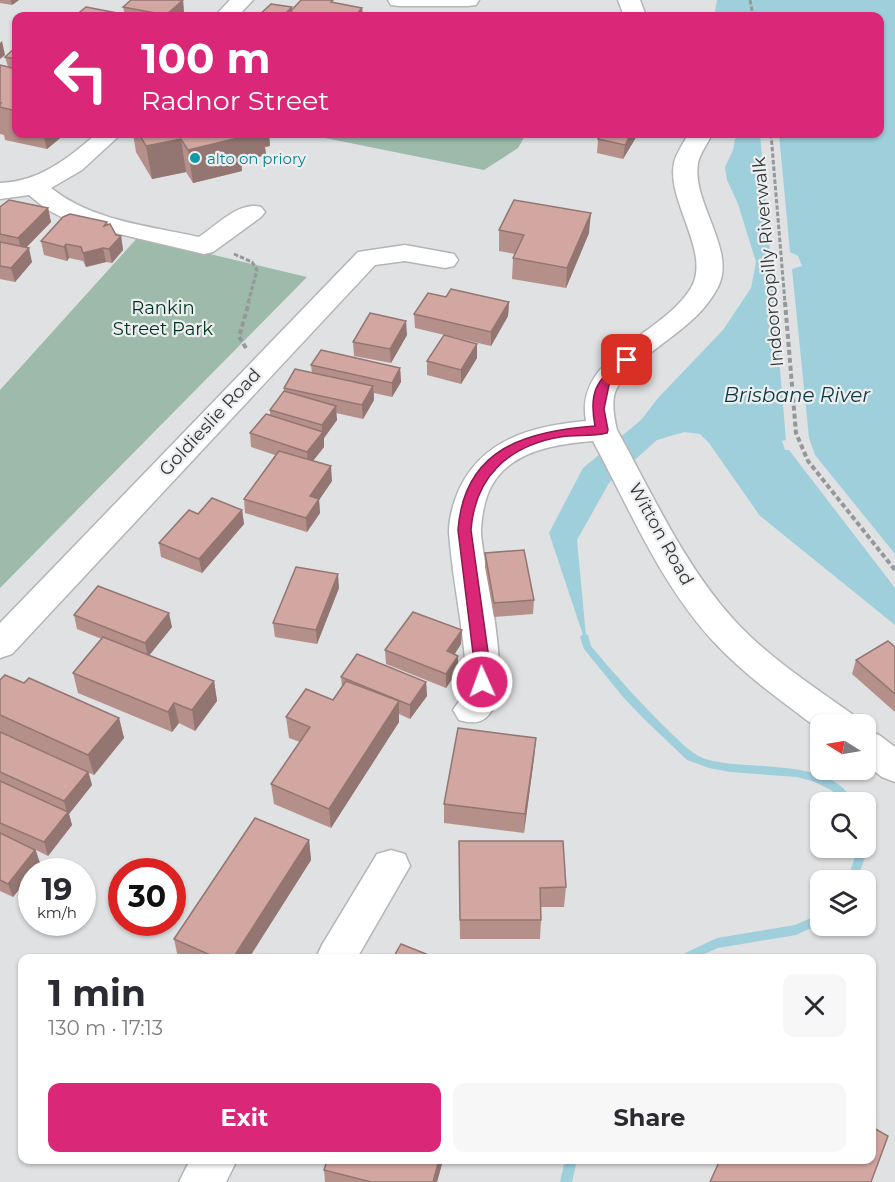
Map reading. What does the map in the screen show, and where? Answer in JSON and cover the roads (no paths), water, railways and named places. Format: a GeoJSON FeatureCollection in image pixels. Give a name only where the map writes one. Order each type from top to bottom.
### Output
{"type":"FeatureCollection","features":[{"type":"Feature","properties":{"kind":"street"},"geometry":{"type":"LineString","coordinates":[[230,12],[242,0]]}},
{"type":"Feature","properties":{"kind":"street"},"geometry":{"type":"LineString","coordinates":[[399,0],[468,0]]}},
{"type":"Feature","properties":{"kind":"street"},"geometry":{"type":"LineString","coordinates":[[0,191],[33,186],[75,163],[104,138]]}},
{"type":"Feature","properties":{"kind":"street"},"geometry":{"type":"LineString","coordinates":[[471,710],[481,698],[483,666],[465,530],[466,508],[482,475],[496,459],[522,444],[559,433],[602,430],[598,409],[603,384],[627,360],[689,310],[706,285],[710,262],[686,183],[686,162],[698,138]]}},
{"type":"Feature","properties":{"kind":"street"},"geometry":{"type":"LineString","coordinates":[[33,186],[55,204],[82,218],[204,246],[252,212]]}},
{"type":"Feature","properties":{"kind":"street","name":"Goldieslie Road"},"geometry":{"type":"LineString","coordinates":[[0,645],[367,258],[405,253],[445,260]]}},
{"type":"Feature","properties":{"kind":"street","name":"Witton Road"},"geometry":{"type":"LineString","coordinates":[[602,430],[683,578],[723,629],[765,670],[825,714]]}},
{"type":"Feature","properties":{"kind":"street"},"geometry":{"type":"LineString","coordinates":[[876,752],[895,766]]}},
{"type":"Feature","properties":{"kind":"street"},"geometry":{"type":"LineString","coordinates":[[338,954],[391,866]]}},
{"type":"Feature","properties":{"kind":"street"},"geometry":{"type":"LineString","coordinates":[[201,1182],[212,1164]]}},
{"type":"Feature","properties":{"kind":"water","name":"Brisbane River"},"geometry":{"type":"Polygon","coordinates":[[[717,0],[895,0],[895,625],[760,516],[709,443],[700,434],[684,432],[657,440],[609,483],[577,540],[587,647],[549,533],[583,468],[641,420],[658,398],[723,330],[751,288],[756,262],[738,204],[727,180],[725,167],[733,150],[735,138],[884,138],[884,12],[715,12],[717,0]]]}},
{"type":"Feature","properties":{"kind":"waterway"},"geometry":{"type":"LineString","coordinates":[[585,637],[587,647],[627,694],[690,757],[730,768],[797,773],[817,778],[839,792]]}},
{"type":"Feature","properties":{"kind":"waterway"},"geometry":{"type":"LineString","coordinates":[[855,870],[860,858]]}},
{"type":"Feature","properties":{"kind":"waterway"},"geometry":{"type":"LineString","coordinates":[[694,954],[717,943],[796,930],[810,924]]}},
{"type":"Feature","properties":{"kind":"waterway"},"geometry":{"type":"LineString","coordinates":[[566,1182],[570,1164]]}},
{"type":"Feature","properties":{"kind":"place","name":"alto on priory"},"geometry":{"type":"Point","coordinates":[195,158]}},
{"type":"Feature","properties":{"kind":"park label","name":"Rankin Street Park"},"geometry":{"type":"Point","coordinates":[163,318]}}]}
